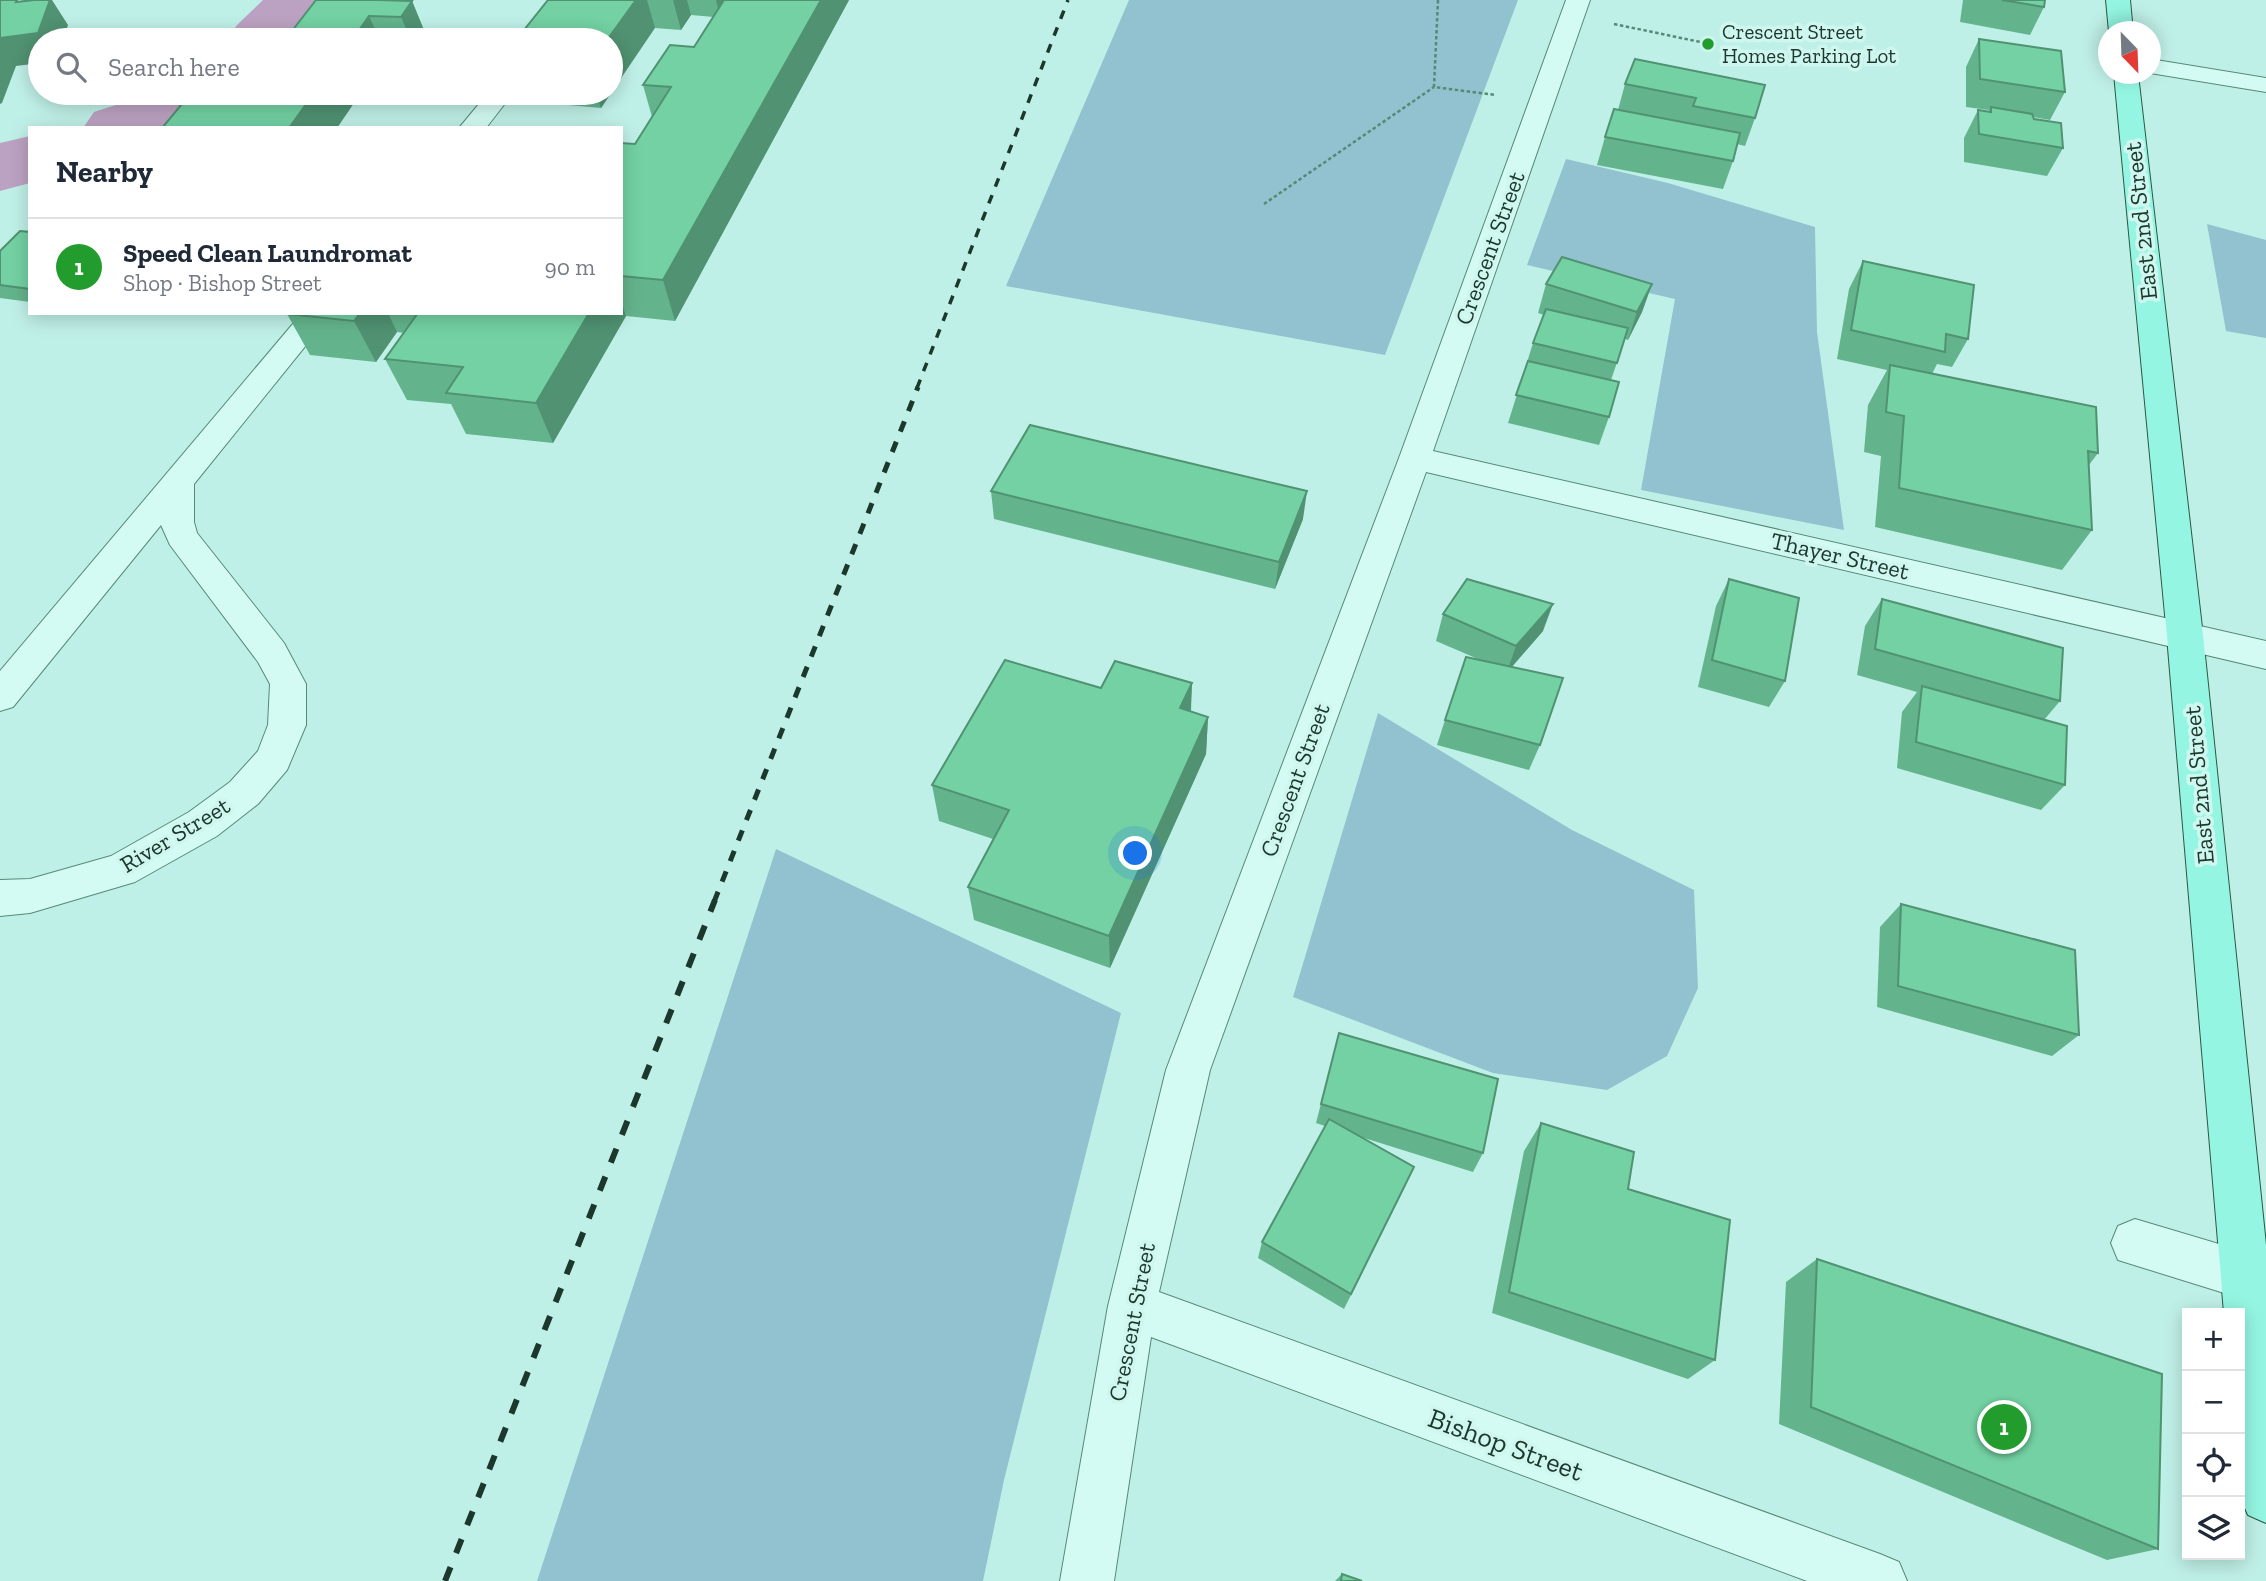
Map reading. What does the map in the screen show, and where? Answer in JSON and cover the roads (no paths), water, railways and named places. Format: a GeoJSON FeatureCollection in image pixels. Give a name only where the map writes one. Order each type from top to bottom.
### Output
{"type":"FeatureCollection","features":[{"type":"Feature","properties":{"kind":"main road"},"geometry":{"type":"LineString","coordinates":[[2118,0],[2120,21]]}},
{"type":"Feature","properties":{"kind":"main road","name":"East 2nd Street"},"geometry":{"type":"LineString","coordinates":[[2127,84],[2256,1279],[2266,1497]]}},
{"type":"Feature","properties":{"kind":"street","name":"Crescent Street"},"geometry":{"type":"LineString","coordinates":[[1087,1581],[1132,1306],[1188,1070],[1415,458],[1575,8]]}},
{"type":"Feature","properties":{"kind":"street"},"geometry":{"type":"LineString","coordinates":[[2161,68],[2266,85]]}},
{"type":"Feature","properties":{"kind":"street"},"geometry":{"type":"LineString","coordinates":[[474,126],[491,105]]}},
{"type":"Feature","properties":{"kind":"street"},"geometry":{"type":"LineString","coordinates":[[0,697],[316,315]]}},
{"type":"Feature","properties":{"kind":"street","name":"Thayer Street"},"geometry":{"type":"LineString","coordinates":[[1415,458],[2266,655]]}},
{"type":"Feature","properties":{"kind":"street","name":"River Street"},"geometry":{"type":"LineString","coordinates":[[0,898],[30,895],[121,870],[204,824],[244,793],[274,759],[286,724],[288,684],[271,653],[182,537],[177,522],[178,482]]}},
{"type":"Feature","properties":{"kind":"street"},"geometry":{"type":"LineString","coordinates":[[2135,1244],[2256,1279]]}},
{"type":"Feature","properties":{"kind":"street","name":"Bishop Street"},"geometry":{"type":"LineString","coordinates":[[1132,1306],[1880,1581]]}},
{"type":"Feature","properties":{"kind":"waterway"},"geometry":{"type":"LineString","coordinates":[[273,28],[301,0]]}},
{"type":"Feature","properties":{"kind":"waterway"},"geometry":{"type":"LineString","coordinates":[[126,126],[187,105]]}},
{"type":"Feature","properties":{"kind":"waterway"},"geometry":{"type":"LineString","coordinates":[[0,168],[28,159]]}},
{"type":"Feature","properties":{"kind":"railway"},"geometry":{"type":"LineString","coordinates":[[917,388],[1068,0]]}},
{"type":"Feature","properties":{"kind":"railway"},"geometry":{"type":"LineString","coordinates":[[714,902],[918,387]]}},
{"type":"Feature","properties":{"kind":"railway"},"geometry":{"type":"LineString","coordinates":[[445,1581],[715,900]]}},
{"type":"Feature","properties":{"kind":"place","name":"Crescent Street Homes Parking Lot"},"geometry":{"type":"Point","coordinates":[1708,44]}},
{"type":"Feature","properties":{"kind":"place","name":"Speed Clean Laundromat"},"geometry":{"type":"Point","coordinates":[2004,1427]}}]}
